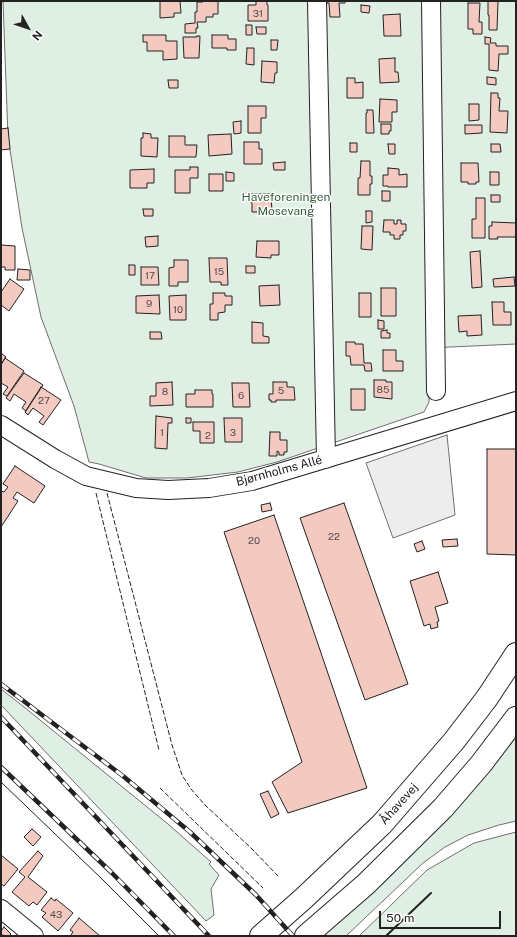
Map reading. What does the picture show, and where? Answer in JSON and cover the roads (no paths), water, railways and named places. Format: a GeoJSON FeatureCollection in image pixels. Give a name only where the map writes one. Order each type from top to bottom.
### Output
{"type":"FeatureCollection","features":[{"type":"Feature","properties":{"kind":"main road","name":"Åhavevej"},"geometry":{"type":"LineString","coordinates":[[261,936],[314,889],[382,824],[454,741],[487,698],[516,654]]}},
{"type":"Feature","properties":{"kind":"main road"},"geometry":{"type":"LineString","coordinates":[[454,741],[516,666]]}},
{"type":"Feature","properties":{"kind":"main road"},"geometry":{"type":"LineString","coordinates":[[306,936],[366,884],[443,808],[481,764],[516,718]]}},
{"type":"Feature","properties":{"kind":"street"},"geometry":{"type":"LineString","coordinates":[[317,1],[326,459]]}},
{"type":"Feature","properties":{"kind":"street"},"geometry":{"type":"LineString","coordinates":[[431,1],[436,391]]}},
{"type":"Feature","properties":{"kind":"street","name":"Bjørnholms Allé"},"geometry":{"type":"LineString","coordinates":[[1,425],[55,460],[86,476],[136,488],[168,490],[209,488],[252,481],[516,401]]}},
{"type":"Feature","properties":{"kind":"street"},"geometry":{"type":"LineString","coordinates":[[1,909],[34,936]]}},
{"type":"Feature","properties":{"kind":"tram line"},"geometry":{"type":"LineString","coordinates":[[1,782],[159,936]]}},
{"type":"Feature","properties":{"kind":"railway"},"geometry":{"type":"LineString","coordinates":[[1,684],[123,776],[190,832],[256,895],[293,936]]}},
{"type":"Feature","properties":{"kind":"railway"},"geometry":{"type":"LineString","coordinates":[[1,717],[209,936]]}},
{"type":"Feature","properties":{"kind":"railway"},"geometry":{"type":"LineString","coordinates":[[1,767],[111,872],[174,936]]}},
{"type":"Feature","properties":{"kind":"park label","name":"Haveforeningen Mosevang"},"geometry":{"type":"Point","coordinates":[286,204]}}]}
